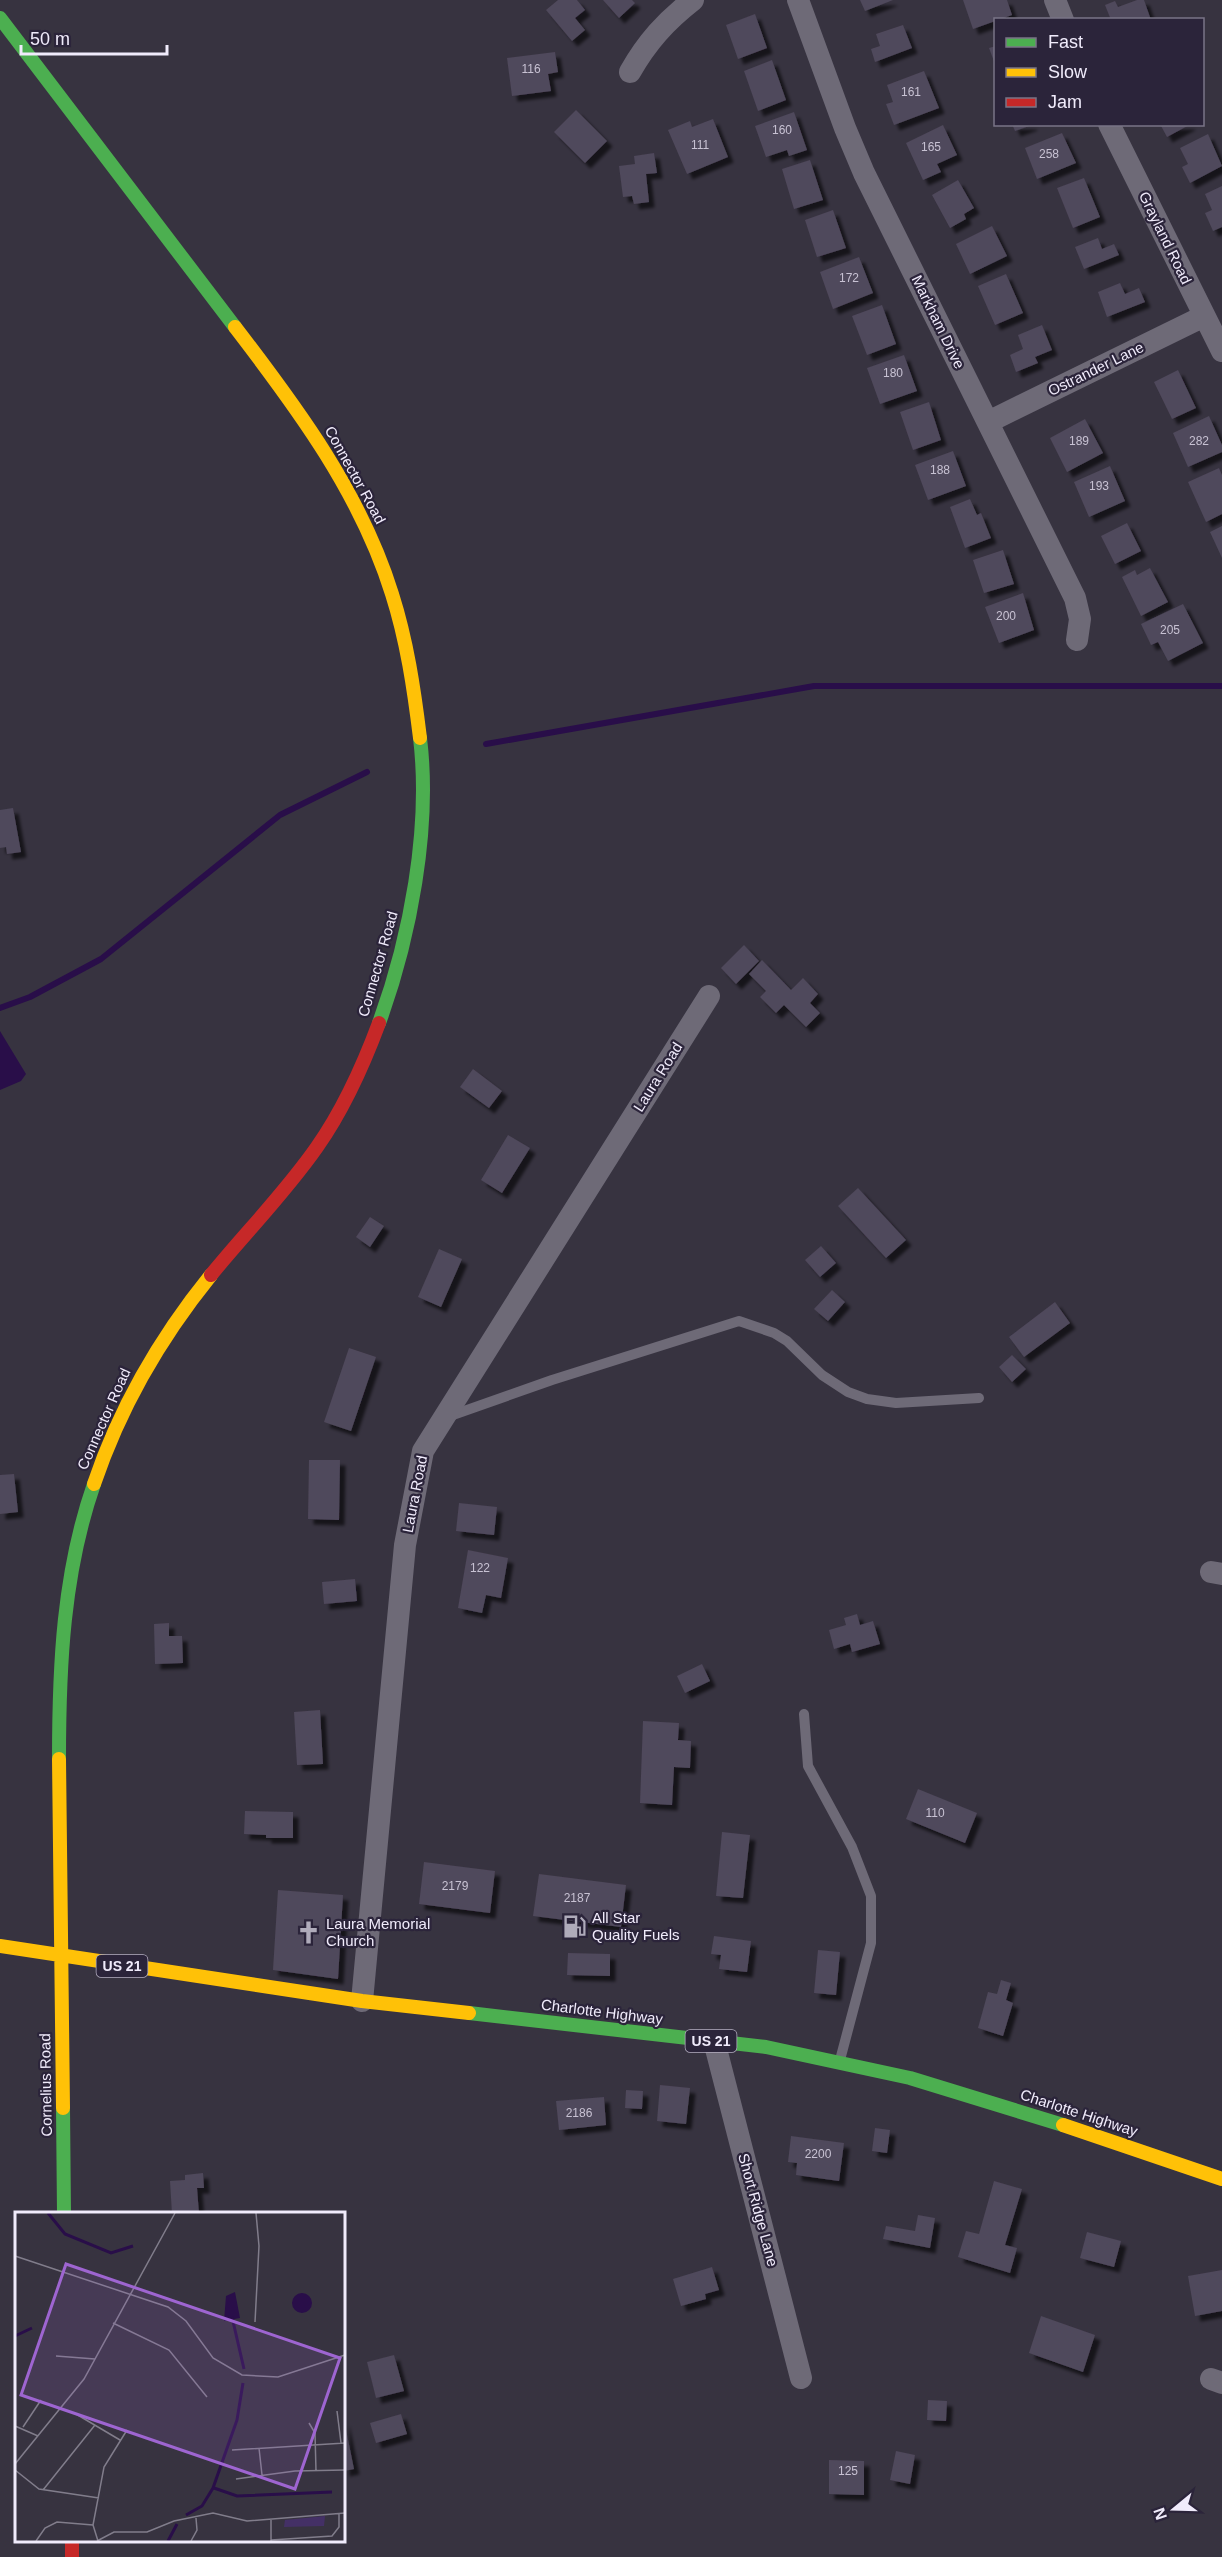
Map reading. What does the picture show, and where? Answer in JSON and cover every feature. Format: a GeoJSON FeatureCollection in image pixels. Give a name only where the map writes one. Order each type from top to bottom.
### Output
{"type":"FeatureCollection","features":[{"type":"Feature","properties":{"kind":"street"},"geometry":{"type":"LineString","coordinates":[[630,72],[653,35],[669,18],[693,0]]}},
{"type":"Feature","properties":{"kind":"street","name":"Markham Drive"},"geometry":{"type":"LineString","coordinates":[[798,0],[864,173],[1075,598],[1080,619],[1077,640]]}},
{"type":"Feature","properties":{"kind":"street"},"geometry":{"type":"LineString","coordinates":[[1055,0],[1062,18]]}},
{"type":"Feature","properties":{"kind":"street","name":"Connector Road"},"geometry":{"type":"LineString","coordinates":[[0,18],[254,351],[306,422],[335,467],[361,515],[383,565],[399,618],[412,672],[419,717],[423,769],[418,864],[406,939],[390,995],[365,1058],[331,1126],[296,1178],[218,1266],[181,1313],[156,1350],[131,1392],[88,1501],[68,1587],[60,1678],[61,1957]]}},
{"type":"Feature","properties":{"kind":"street","name":"Grayland Road"},"geometry":{"type":"LineString","coordinates":[[1110,126],[1222,351]]}},
{"type":"Feature","properties":{"kind":"street","name":"Ostrander Lane"},"geometry":{"type":"LineString","coordinates":[[988,422],[1204,316]]}},
{"type":"Feature","properties":{"kind":"street","name":"Laura Road"},"geometry":{"type":"LineString","coordinates":[[362,2001],[405,1545],[423,1451],[709,996]]}},
{"type":"Feature","properties":{"kind":"street","name":"Charlotte Highway"},"geometry":{"type":"LineString","coordinates":[[0,1946],[362,2001],[766,2047],[910,2078],[977,2097],[1186,2165],[1222,2179]]}},
{"type":"Feature","properties":{"kind":"street","name":"Cornelius Road"},"geometry":{"type":"LineString","coordinates":[[61,1957],[64,2212]]}},
{"type":"Feature","properties":{"kind":"street","name":"Short Ridge Lane"},"geometry":{"type":"LineString","coordinates":[[714,2041],[801,2378]]}},
{"type":"Feature","properties":{"kind":"lane"},"geometry":{"type":"LineString","coordinates":[[444,1418],[552,1380],[739,1322],[774,1333],[787,1341],[822,1375],[848,1392],[867,1399],[896,1403],[978,1398]]}},
{"type":"Feature","properties":{"kind":"lane"},"geometry":{"type":"LineString","coordinates":[[804,1714],[808,1766],[852,1847],[871,1896],[871,1943],[839,2063]]}},
{"type":"Feature","properties":{"kind":"shaded area"},"geometry":{"type":"Polygon","coordinates":[[[0,1031],[26,1074],[21,1081],[0,1090],[0,1031]]]}},
{"type":"Feature","properties":{"kind":"building"},"geometry":{"type":"Polygon","coordinates":[[[558,0],[577,0],[585,10],[575,18],[585,30],[572,41],[546,10],[558,0]]]}},
{"type":"Feature","properties":{"kind":"building"},"geometry":{"type":"Polygon","coordinates":[[[603,0],[632,0],[635,3],[619,18],[603,0]]]}},
{"type":"Feature","properties":{"kind":"building"},"geometry":{"type":"Polygon","coordinates":[[[860,0],[893,0],[865,11],[860,0]]]}},
{"type":"Feature","properties":{"kind":"building"},"geometry":{"type":"Polygon","coordinates":[[[963,0],[1007,0],[1012,15],[994,18],[994,21],[973,29],[963,0]]]}},
{"type":"Feature","properties":{"kind":"building"},"geometry":{"type":"Polygon","coordinates":[[[1137,0],[1144,0],[1150,18],[1110,18],[1105,5],[1115,1],[1118,7],[1137,0]]]}},
{"type":"Feature","properties":{"kind":"building"},"geometry":{"type":"Polygon","coordinates":[[[755,14],[767,48],[738,59],[726,25],[755,14]]]}},
{"type":"Feature","properties":{"kind":"building"},"geometry":{"type":"Polygon","coordinates":[[[903,25],[912,48],[875,62],[871,49],[880,46],[876,34],[903,25]]]}},
{"type":"Feature","properties":{"kind":"building"},"geometry":{"type":"Polygon","coordinates":[[[994,47],[994,61],[989,48],[994,47]]]}},
{"type":"Feature","properties":{"kind":"building"},"geometry":{"type":"Polygon","coordinates":[[[555,52],[558,72],[548,74],[551,91],[512,96],[507,58],[555,52]]]}},
{"type":"Feature","properties":{"kind":"building"},"geometry":{"type":"Polygon","coordinates":[[[772,60],[786,100],[758,111],[744,71],[772,60]]]}},
{"type":"Feature","properties":{"kind":"building"},"geometry":{"type":"Polygon","coordinates":[[[924,71],[939,108],[894,125],[886,104],[893,102],[887,85],[924,71]]]}},
{"type":"Feature","properties":{"kind":"building"},"geometry":{"type":"Polygon","coordinates":[[[576,110],[607,141],[585,163],[554,132],[576,110]]]}},
{"type":"Feature","properties":{"kind":"building"},"geometry":{"type":"Polygon","coordinates":[[[794,112],[807,150],[789,156],[787,150],[766,157],[755,126],[794,112]]]}},
{"type":"Feature","properties":{"kind":"building"},"geometry":{"type":"Polygon","coordinates":[[[713,119],[728,157],[687,174],[668,130],[690,121],[692,127],[713,119]]]}},
{"type":"Feature","properties":{"kind":"building"},"geometry":{"type":"Polygon","coordinates":[[[943,125],[957,155],[937,164],[941,172],[923,180],[906,143],[943,125]]]}},
{"type":"Feature","properties":{"kind":"building"},"geometry":{"type":"Polygon","coordinates":[[[1013,126],[1029,126],[1015,131],[1013,126]]]}},
{"type":"Feature","properties":{"kind":"building"},"geometry":{"type":"Polygon","coordinates":[[[1161,126],[1187,126],[1167,137],[1161,126]]]}},
{"type":"Feature","properties":{"kind":"building"},"geometry":{"type":"Polygon","coordinates":[[[1062,133],[1076,163],[1037,179],[1025,148],[1062,133]]]}},
{"type":"Feature","properties":{"kind":"building"},"geometry":{"type":"Polygon","coordinates":[[[1208,134],[1222,166],[1190,183],[1182,167],[1188,164],[1180,148],[1208,134]]]}},
{"type":"Feature","properties":{"kind":"building"},"geometry":{"type":"Polygon","coordinates":[[[654,153],[657,173],[646,174],[649,202],[634,204],[632,196],[623,197],[619,166],[635,164],[634,156],[654,153]]]}},
{"type":"Feature","properties":{"kind":"building"},"geometry":{"type":"Polygon","coordinates":[[[810,160],[823,200],[794,209],[782,169],[810,160]]]}},
{"type":"Feature","properties":{"kind":"building"},"geometry":{"type":"Polygon","coordinates":[[[1084,178],[1100,217],[1073,228],[1057,188],[1084,178]]]}},
{"type":"Feature","properties":{"kind":"building"},"geometry":{"type":"Polygon","coordinates":[[[958,180],[974,208],[964,214],[966,219],[950,228],[932,195],[958,180]]]}},
{"type":"Feature","properties":{"kind":"building"},"geometry":{"type":"Polygon","coordinates":[[[1222,186],[1222,227],[1213,231],[1205,213],[1212,210],[1205,194],[1222,186]]]}},
{"type":"Feature","properties":{"kind":"building"},"geometry":{"type":"Polygon","coordinates":[[[833,210],[846,248],[817,257],[805,220],[833,210]]]}},
{"type":"Feature","properties":{"kind":"building"},"geometry":{"type":"Polygon","coordinates":[[[992,226],[1007,256],[970,274],[956,244],[992,226]]]}},
{"type":"Feature","properties":{"kind":"building"},"geometry":{"type":"Polygon","coordinates":[[[1098,238],[1102,249],[1114,244],[1119,255],[1084,269],[1075,247],[1098,238]]]}},
{"type":"Feature","properties":{"kind":"building"},"geometry":{"type":"Polygon","coordinates":[[[859,257],[873,293],[833,309],[820,272],[859,257]]]}},
{"type":"Feature","properties":{"kind":"building"},"geometry":{"type":"Polygon","coordinates":[[[1006,274],[1023,313],[995,325],[978,286],[1006,274]]]}},
{"type":"Feature","properties":{"kind":"building"},"geometry":{"type":"Polygon","coordinates":[[[1120,283],[1125,294],[1139,288],[1145,302],[1107,317],[1098,292],[1120,283]]]}},
{"type":"Feature","properties":{"kind":"building"},"geometry":{"type":"Polygon","coordinates":[[[882,305],[896,344],[867,355],[852,316],[882,305]]]}},
{"type":"Feature","properties":{"kind":"building"},"geometry":{"type":"Polygon","coordinates":[[[1042,325],[1052,350],[1035,357],[1038,363],[1016,372],[1010,355],[1023,349],[1018,335],[1042,325]]]}},
{"type":"Feature","properties":{"kind":"building"},"geometry":{"type":"Polygon","coordinates":[[[904,355],[917,391],[880,404],[867,368],[904,355]]]}},
{"type":"Feature","properties":{"kind":"building"},"geometry":{"type":"Polygon","coordinates":[[[1178,370],[1196,408],[1172,419],[1154,382],[1178,370]]]}},
{"type":"Feature","properties":{"kind":"building"},"geometry":{"type":"Polygon","coordinates":[[[929,402],[941,440],[913,450],[900,412],[929,402]]]}},
{"type":"Feature","properties":{"kind":"building"},"geometry":{"type":"Polygon","coordinates":[[[1209,416],[1222,445],[1222,452],[1188,467],[1173,433],[1209,416]]]}},
{"type":"Feature","properties":{"kind":"building"},"geometry":{"type":"Polygon","coordinates":[[[1085,419],[1103,453],[1067,472],[1050,438],[1085,419]]]}},
{"type":"Feature","properties":{"kind":"building"},"geometry":{"type":"Polygon","coordinates":[[[953,451],[966,486],[928,500],[915,465],[953,451]]]}},
{"type":"Feature","properties":{"kind":"building"},"geometry":{"type":"Polygon","coordinates":[[[1110,466],[1125,501],[1089,517],[1074,482],[1110,466]]]}},
{"type":"Feature","properties":{"kind":"building"},"geometry":{"type":"Polygon","coordinates":[[[1219,468],[1222,475],[1222,514],[1206,522],[1188,482],[1219,468]]]}},
{"type":"Feature","properties":{"kind":"building"},"geometry":{"type":"Polygon","coordinates":[[[970,499],[977,515],[981,513],[991,538],[965,548],[950,507],[970,499]]]}},
{"type":"Feature","properties":{"kind":"building"},"geometry":{"type":"Polygon","coordinates":[[[1127,523],[1141,551],[1115,564],[1101,536],[1127,523]]]}},
{"type":"Feature","properties":{"kind":"building"},"geometry":{"type":"Polygon","coordinates":[[[1222,526],[1222,558],[1210,532],[1222,526]]]}},
{"type":"Feature","properties":{"kind":"building"},"geometry":{"type":"Polygon","coordinates":[[[1003,550],[1014,584],[984,593],[973,560],[1003,550]]]}},
{"type":"Feature","properties":{"kind":"building"},"geometry":{"type":"Polygon","coordinates":[[[1150,568],[1168,602],[1141,616],[1122,577],[1135,570],[1137,575],[1150,568]]]}},
{"type":"Feature","properties":{"kind":"building"},"geometry":{"type":"Polygon","coordinates":[[[1023,593],[1034,630],[999,643],[985,607],[1023,593]]]}},
{"type":"Feature","properties":{"kind":"building"},"geometry":{"type":"Polygon","coordinates":[[[1183,604],[1203,643],[1168,661],[1158,642],[1151,645],[1141,624],[1183,604]]]}},
{"type":"Feature","properties":{"kind":"building"},"geometry":{"type":"Polygon","coordinates":[[[13,808],[21,852],[7,854],[6,847],[0,848],[0,810],[13,808]]]}},
{"type":"Feature","properties":{"kind":"building"},"geometry":{"type":"Polygon","coordinates":[[[744,945],[759,961],[736,984],[721,968],[744,945]]]}},
{"type":"Feature","properties":{"kind":"building"},"geometry":{"type":"Polygon","coordinates":[[[762,960],[791,990],[803,978],[818,994],[810,1003],[820,1013],[806,1027],[784,1005],[776,1013],[760,997],[766,991],[749,974],[762,960]]]}},
{"type":"Feature","properties":{"kind":"building"},"geometry":{"type":"Polygon","coordinates":[[[473,1069],[502,1091],[489,1108],[460,1087],[473,1069]]]}},
{"type":"Feature","properties":{"kind":"building"},"geometry":{"type":"Polygon","coordinates":[[[508,1135],[530,1148],[502,1193],[481,1180],[508,1135]]]}},
{"type":"Feature","properties":{"kind":"building"},"geometry":{"type":"Polygon","coordinates":[[[858,1188],[906,1240],[886,1258],[838,1206],[858,1188]]]}},
{"type":"Feature","properties":{"kind":"building"},"geometry":{"type":"Polygon","coordinates":[[[370,1217],[384,1226],[370,1247],[356,1237],[370,1217]]]}},
{"type":"Feature","properties":{"kind":"building"},"geometry":{"type":"Polygon","coordinates":[[[821,1246],[836,1263],[820,1277],[805,1260],[821,1246]]]}},
{"type":"Feature","properties":{"kind":"building"},"geometry":{"type":"Polygon","coordinates":[[[439,1249],[462,1259],[441,1307],[418,1297],[439,1249]]]}},
{"type":"Feature","properties":{"kind":"building"},"geometry":{"type":"Polygon","coordinates":[[[832,1290],[845,1302],[828,1321],[814,1309],[832,1290]]]}},
{"type":"Feature","properties":{"kind":"building"},"geometry":{"type":"Polygon","coordinates":[[[1055,1302],[1070,1323],[1024,1357],[1009,1337],[1055,1302]]]}},
{"type":"Feature","properties":{"kind":"building"},"geometry":{"type":"Polygon","coordinates":[[[349,1348],[376,1357],[351,1431],[324,1422],[349,1348]]]}},
{"type":"Feature","properties":{"kind":"building"},"geometry":{"type":"Polygon","coordinates":[[[1012,1355],[1026,1369],[1012,1382],[999,1367],[1012,1355]]]}},
{"type":"Feature","properties":{"kind":"building"},"geometry":{"type":"Polygon","coordinates":[[[309,1460],[340,1460],[339,1520],[308,1519],[309,1460]]]}},
{"type":"Feature","properties":{"kind":"building"},"geometry":{"type":"Polygon","coordinates":[[[14,1474],[18,1512],[0,1514],[0,1475],[14,1474]]]}},
{"type":"Feature","properties":{"kind":"building"},"geometry":{"type":"Polygon","coordinates":[[[459,1503],[497,1507],[494,1535],[456,1531],[459,1503]]]}},
{"type":"Feature","properties":{"kind":"building"},"geometry":{"type":"Polygon","coordinates":[[[468,1550],[508,1558],[501,1598],[486,1595],[482,1613],[458,1608],[468,1550]]]}},
{"type":"Feature","properties":{"kind":"building"},"geometry":{"type":"Polygon","coordinates":[[[355,1579],[357,1601],[324,1604],[322,1582],[355,1579]]]}},
{"type":"Feature","properties":{"kind":"building"},"geometry":{"type":"Polygon","coordinates":[[[857,1614],[860,1625],[873,1621],[880,1644],[852,1652],[850,1644],[834,1649],[829,1630],[846,1625],[844,1618],[857,1614]]]}},
{"type":"Feature","properties":{"kind":"building"},"geometry":{"type":"Polygon","coordinates":[[[169,1623],[169,1636],[182,1636],[183,1663],[155,1664],[154,1624],[169,1623]]]}},
{"type":"Feature","properties":{"kind":"building"},"geometry":{"type":"Polygon","coordinates":[[[702,1664],[710,1681],[685,1693],[677,1676],[702,1664]]]}},
{"type":"Feature","properties":{"kind":"building"},"geometry":{"type":"Polygon","coordinates":[[[320,1710],[323,1764],[297,1765],[294,1712],[320,1710]]]}},
{"type":"Feature","properties":{"kind":"building"},"geometry":{"type":"Polygon","coordinates":[[[643,1721],[679,1723],[678,1740],[691,1741],[690,1768],[674,1767],[672,1805],[640,1803],[643,1721]]]}},
{"type":"Feature","properties":{"kind":"building"},"geometry":{"type":"Polygon","coordinates":[[[918,1789],[977,1813],[965,1843],[906,1819],[918,1789]]]}},
{"type":"Feature","properties":{"kind":"building"},"geometry":{"type":"Polygon","coordinates":[[[245,1811],[293,1812],[293,1838],[266,1838],[266,1835],[244,1834],[245,1811]]]}},
{"type":"Feature","properties":{"kind":"building"},"geometry":{"type":"Polygon","coordinates":[[[722,1832],[750,1835],[743,1898],[716,1896],[722,1832]]]}},
{"type":"Feature","properties":{"kind":"building"},"geometry":{"type":"Polygon","coordinates":[[[424,1862],[495,1871],[490,1913],[419,1904],[424,1862]]]}},
{"type":"Feature","properties":{"kind":"building"},"geometry":{"type":"Polygon","coordinates":[[[539,1874],[626,1885],[621,1927],[533,1916],[539,1874]]]}},
{"type":"Feature","properties":{"kind":"building","name":"Laura Memorial Church"},"geometry":{"type":"Polygon","coordinates":[[[278,1890],[343,1895],[338,1979],[273,1970],[278,1890]]]}},
{"type":"Feature","properties":{"kind":"building"},"geometry":{"type":"Polygon","coordinates":[[[714,1936],[751,1941],[747,1972],[719,1969],[721,1955],[711,1954],[714,1936]]]}},
{"type":"Feature","properties":{"kind":"building"},"geometry":{"type":"Polygon","coordinates":[[[818,1950],[840,1952],[836,1995],[814,1993],[818,1950]]]}},
{"type":"Feature","properties":{"kind":"building"},"geometry":{"type":"Polygon","coordinates":[[[568,1953],[610,1954],[610,1976],[567,1975],[568,1953]]]}},
{"type":"Feature","properties":{"kind":"building"},"geometry":{"type":"Polygon","coordinates":[[[1001,1980],[1011,1983],[1006,2000],[1013,2003],[1003,2036],[978,2028],[988,1992],[997,1994],[1001,1980]]]}},
{"type":"Feature","properties":{"kind":"building"},"geometry":{"type":"Polygon","coordinates":[[[660,2085],[690,2088],[686,2124],[657,2121],[660,2085]]]}},
{"type":"Feature","properties":{"kind":"building"},"geometry":{"type":"Polygon","coordinates":[[[626,2090],[643,2091],[642,2109],[625,2108],[626,2090]]]}},
{"type":"Feature","properties":{"kind":"building"},"geometry":{"type":"Polygon","coordinates":[[[604,2097],[606,2125],[559,2130],[556,2101],[604,2097]]]}},
{"type":"Feature","properties":{"kind":"building"},"geometry":{"type":"Polygon","coordinates":[[[875,2128],[890,2130],[887,2153],[872,2151],[875,2128]]]}},
{"type":"Feature","properties":{"kind":"building"},"geometry":{"type":"Polygon","coordinates":[[[791,2136],[844,2143],[839,2181],[796,2175],[797,2163],[788,2162],[791,2136]]]}},
{"type":"Feature","properties":{"kind":"building"},"geometry":{"type":"Polygon","coordinates":[[[203,2173],[204,2188],[197,2188],[199,2212],[172,2212],[170,2181],[185,2180],[185,2175],[203,2173]]]}},
{"type":"Feature","properties":{"kind":"building"},"geometry":{"type":"Polygon","coordinates":[[[994,2181],[1022,2189],[1005,2245],[1017,2248],[1010,2273],[958,2257],[966,2231],[979,2234],[994,2181]]]}},
{"type":"Feature","properties":{"kind":"building"},"geometry":{"type":"Polygon","coordinates":[[[918,2215],[935,2218],[930,2248],[883,2239],[886,2226],[915,2231],[918,2215]]]}},
{"type":"Feature","properties":{"kind":"building"},"geometry":{"type":"Polygon","coordinates":[[[1087,2232],[1121,2241],[1114,2267],[1080,2258],[1087,2232]]]}},
{"type":"Feature","properties":{"kind":"building"},"geometry":{"type":"Polygon","coordinates":[[[712,2267],[719,2290],[705,2294],[706,2299],[681,2306],[673,2279],[712,2267]]]}},
{"type":"Feature","properties":{"kind":"building"},"geometry":{"type":"Polygon","coordinates":[[[1222,2270],[1222,2311],[1195,2316],[1188,2276],[1222,2270]]]}},
{"type":"Feature","properties":{"kind":"building"},"geometry":{"type":"Polygon","coordinates":[[[1041,2316],[1095,2335],[1083,2372],[1029,2353],[1041,2316]]]}},
{"type":"Feature","properties":{"kind":"building"},"geometry":{"type":"Polygon","coordinates":[[[394,2355],[404,2391],[376,2398],[367,2362],[394,2355]]]}},
{"type":"Feature","properties":{"kind":"building"},"geometry":{"type":"Polygon","coordinates":[[[928,2400],[947,2401],[946,2421],[927,2420],[928,2400]]]}},
{"type":"Feature","properties":{"kind":"building"},"geometry":{"type":"Polygon","coordinates":[[[401,2414],[407,2434],[376,2443],[370,2423],[401,2414]]]}},
{"type":"Feature","properties":{"kind":"building"},"geometry":{"type":"Polygon","coordinates":[[[345,2425],[354,2469],[345,2471],[345,2425]]]}},
{"type":"Feature","properties":{"kind":"building"},"geometry":{"type":"Polygon","coordinates":[[[896,2451],[915,2455],[910,2484],[890,2480],[896,2451]]]}},
{"type":"Feature","properties":{"kind":"building"},"geometry":{"type":"Polygon","coordinates":[[[829,2460],[864,2461],[864,2495],[829,2494],[829,2460]]]}},
{"type":"Feature","properties":{"kind":"waterway"},"geometry":{"type":"LineString","coordinates":[[486,744],[814,686],[1222,686]]}},
{"type":"Feature","properties":{"kind":"waterway"},"geometry":{"type":"LineString","coordinates":[[0,1008],[30,997],[101,959],[280,815],[367,772]]}},
{"type":"Feature","properties":{"kind":"traffic: fast"},"geometry":{"type":"LineString","coordinates":[[0,18],[235,327]]}},
{"type":"Feature","properties":{"kind":"traffic: fast"},"geometry":{"type":"LineString","coordinates":[[379,1023],[400,955],[415,883],[423,809],[420,738]]}},
{"type":"Feature","properties":{"kind":"traffic: fast"},"geometry":{"type":"LineString","coordinates":[[59,1759],[60,1689],[69,1586],[75,1551],[94,1484]]}},
{"type":"Feature","properties":{"kind":"traffic: fast"},"geometry":{"type":"LineString","coordinates":[[469,2013],[766,2047],[910,2078],[1063,2125]]}},
{"type":"Feature","properties":{"kind":"traffic: fast"},"geometry":{"type":"LineString","coordinates":[[63,2108],[64,2212]]}},
{"type":"Feature","properties":{"kind":"traffic: slow"},"geometry":{"type":"LineString","coordinates":[[235,327],[282,389],[325,454],[345,487],[379,557],[402,629],[420,738]]}},
{"type":"Feature","properties":{"kind":"traffic: slow"},"geometry":{"type":"LineString","coordinates":[[94,1484],[116,1428],[143,1374],[175,1323],[211,1275]]}},
{"type":"Feature","properties":{"kind":"traffic: slow"},"geometry":{"type":"LineString","coordinates":[[59,1759],[63,2108]]}},
{"type":"Feature","properties":{"kind":"traffic: slow"},"geometry":{"type":"LineString","coordinates":[[0,1946],[362,2001],[469,2013]]}},
{"type":"Feature","properties":{"kind":"traffic: slow"},"geometry":{"type":"LineString","coordinates":[[1063,2125],[1222,2179]]}},
{"type":"Feature","properties":{"kind":"traffic: jam"},"geometry":{"type":"LineString","coordinates":[[211,1275],[305,1164],[326,1133],[352,1087],[379,1023]]}},
{"type":"Feature","properties":{"kind":"traffic: jam"},"geometry":{"type":"LineString","coordinates":[[72,2542],[72,2557]]}},
{"type":"Feature","properties":{"kind":"place","name":"All Star Quality Fuels"},"geometry":{"type":"Point","coordinates":[574,1927]}},
{"type":"Feature","properties":{"kind":"place","name":"Laura Memorial Church"},"geometry":{"type":"Point","coordinates":[308,1933]}}]}
